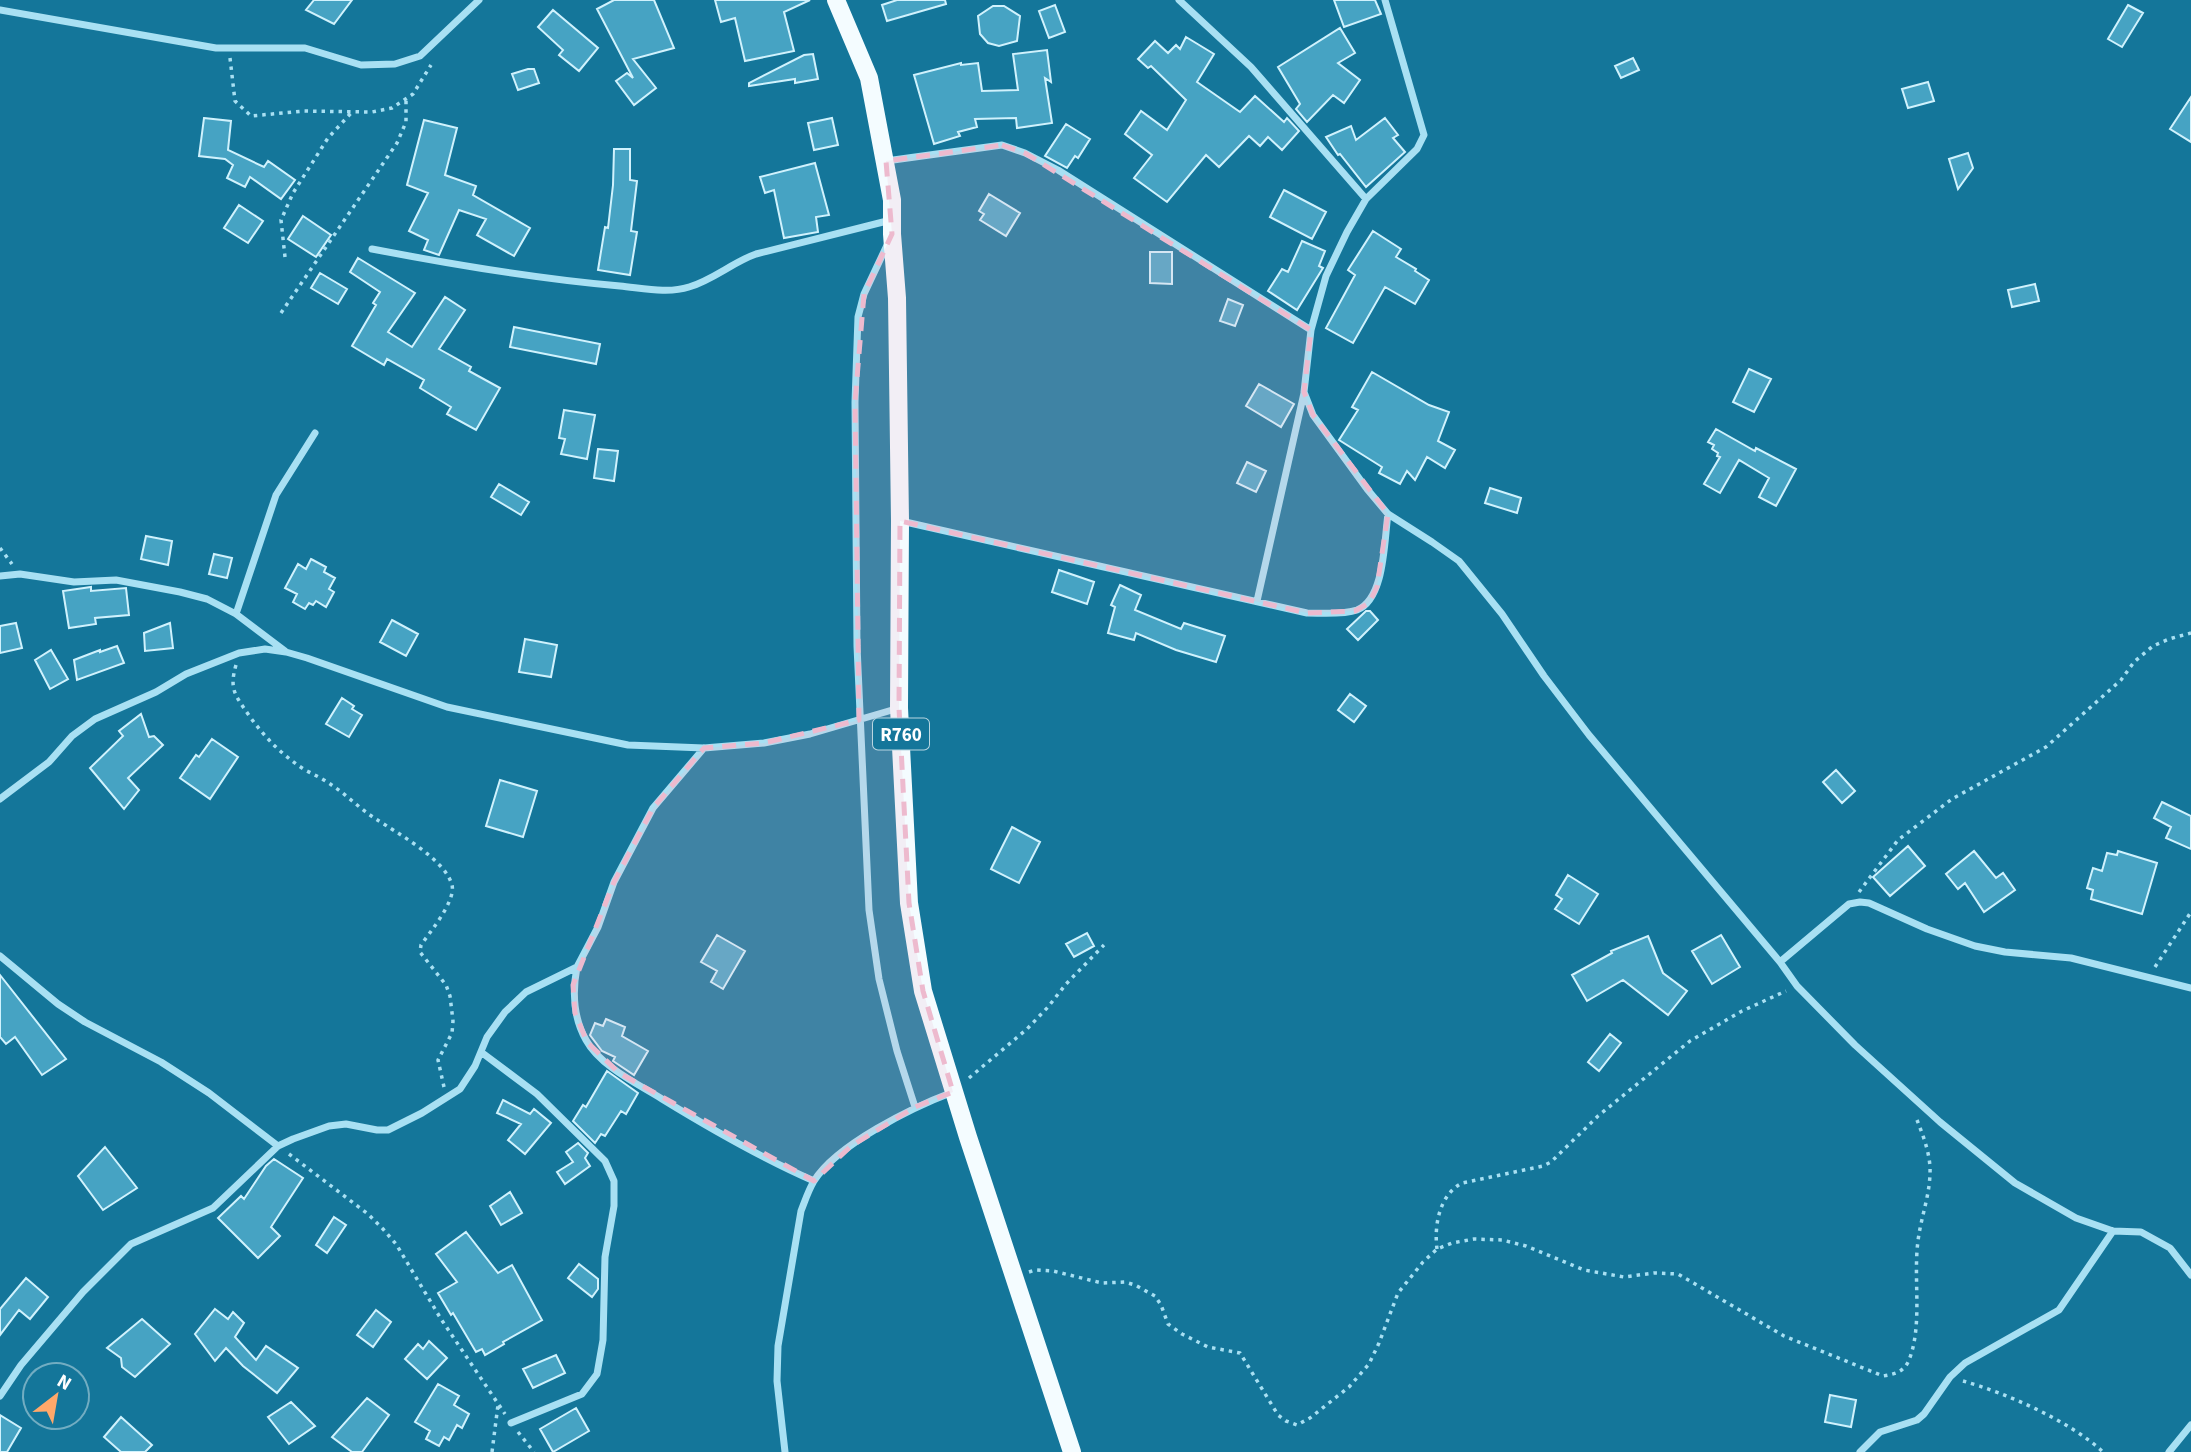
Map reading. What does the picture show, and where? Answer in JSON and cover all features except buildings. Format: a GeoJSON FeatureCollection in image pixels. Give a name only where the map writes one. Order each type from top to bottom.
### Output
{"type":"FeatureCollection","features":[{"type":"Feature","properties":{"kind":"main road","name":"R760"},"geometry":{"type":"LineString","coordinates":[[836,0],[869,78],[892,200],[897,298],[899,708],[909,903],[923,991],[953,1091],[1072,1452]]}},
{"type":"Feature","properties":{"kind":"street"},"geometry":{"type":"LineString","coordinates":[[0,10],[229,49],[305,48],[361,65],[395,64],[420,56],[479,0]]}},
{"type":"Feature","properties":{"kind":"street"},"geometry":{"type":"LineString","coordinates":[[1179,0],[1251,67],[1366,199]]}},
{"type":"Feature","properties":{"kind":"street"},"geometry":{"type":"LineString","coordinates":[[1257,601],[1304,392],[1311,330],[1326,275],[1366,199],[1417,149],[1424,135],[1385,0]]}},
{"type":"Feature","properties":{"kind":"street"},"geometry":{"type":"LineString","coordinates":[[886,161],[1002,145],[1026,153],[1058,170],[1311,330]]}},
{"type":"Feature","properties":{"kind":"street"},"geometry":{"type":"LineString","coordinates":[[372,249],[496,272],[674,290],[689,288],[756,254],[893,227]]}},
{"type":"Feature","properties":{"kind":"street"},"geometry":{"type":"LineString","coordinates":[[893,227],[864,294],[858,317],[855,402],[859,720],[869,910],[879,979],[897,1051],[915,1107]]}},
{"type":"Feature","properties":{"kind":"street"},"geometry":{"type":"LineString","coordinates":[[1304,392],[1313,415],[1388,514],[1459,561],[1502,614],[1588,735],[1780,962],[1797,986],[1855,1045],[1940,1122],[2015,1183],[2076,1218],[2113,1231],[2141,1232],[2170,1248],[2191,1275]]}},
{"type":"Feature","properties":{"kind":"street"},"geometry":{"type":"LineString","coordinates":[[236,614],[276,495],[315,433]]}},
{"type":"Feature","properties":{"kind":"street"},"geometry":{"type":"LineString","coordinates":[[900,521],[1307,613],[1355,611],[1369,603],[1377,587],[1388,514]]}},
{"type":"Feature","properties":{"kind":"street"},"geometry":{"type":"LineString","coordinates":[[0,576],[20,574],[74,582],[116,580],[207,600],[236,614],[286,652]]}},
{"type":"Feature","properties":{"kind":"street"},"geometry":{"type":"LineString","coordinates":[[0,799],[49,762],[72,736],[95,719],[156,692],[186,674],[239,653],[265,649],[286,652],[447,707],[628,745],[704,748],[764,743],[810,734],[899,708]]}},
{"type":"Feature","properties":{"kind":"street"},"geometry":{"type":"LineString","coordinates":[[704,748],[653,808],[614,882],[598,927],[577,967],[573,985],[575,1013],[587,1042],[619,1073],[705,1125],[786,1169],[814,1181]]}},
{"type":"Feature","properties":{"kind":"street"},"geometry":{"type":"LineString","coordinates":[[1780,962],[1849,905],[1860,902],[1869,903],[1927,929],[1975,946],[2005,952],[2071,958],[2191,988]]}},
{"type":"Feature","properties":{"kind":"street"},"geometry":{"type":"LineString","coordinates":[[0,956],[58,1004],[85,1022],[161,1062],[209,1093],[278,1146]]}},
{"type":"Feature","properties":{"kind":"street"},"geometry":{"type":"LineString","coordinates":[[0,1396],[21,1365],[83,1292],[131,1244],[213,1208],[278,1146],[329,1126],[346,1124],[388,1130],[446,1099],[468,1080],[487,1037],[505,1012],[526,992],[577,967]]}},
{"type":"Feature","properties":{"kind":"street"},"geometry":{"type":"LineString","coordinates":[[481,1052],[537,1094],[605,1161],[614,1181],[614,1206],[605,1257],[603,1340],[597,1374],[582,1394],[511,1423]]}},
{"type":"Feature","properties":{"kind":"street"},"geometry":{"type":"LineString","coordinates":[[785,1452],[777,1381],[778,1346],[802,1211],[814,1181],[831,1161],[851,1146],[915,1107],[953,1091]]}},
{"type":"Feature","properties":{"kind":"street"},"geometry":{"type":"LineString","coordinates":[[1860,1452],[1880,1432],[1917,1420],[1950,1377],[1977,1356],[2059,1310],[2113,1231]]}},
{"type":"Feature","properties":{"kind":"street"},"geometry":{"type":"LineString","coordinates":[[2169,1452],[2191,1425]]}},
{"type":"Feature","properties":{"kind":"path"},"geometry":{"type":"LineString","coordinates":[[229,49],[235,101],[251,116],[304,111],[372,112],[392,108],[413,94],[431,64]]}},
{"type":"Feature","properties":{"kind":"path"},"geometry":{"type":"LineString","coordinates":[[281,313],[397,143],[406,122],[406,99]]}},
{"type":"Feature","properties":{"kind":"path"},"geometry":{"type":"LineString","coordinates":[[285,257],[281,220],[293,193],[328,138],[352,112]]}},
{"type":"Feature","properties":{"kind":"path"},"geometry":{"type":"LineString","coordinates":[[1849,905],[1898,840],[1952,799],[2046,747],[2121,680],[2134,662],[2153,646],[2191,633]]}},
{"type":"Feature","properties":{"kind":"path"},"geometry":{"type":"LineString","coordinates":[[239,653],[232,680],[233,690],[237,699],[277,749],[418,847],[448,876],[453,887],[452,897],[419,952],[446,985],[450,996],[452,1033],[438,1060],[446,1099]]}},
{"type":"Feature","properties":{"kind":"path"},"geometry":{"type":"LineString","coordinates":[[2148,977],[2191,912]]}},
{"type":"Feature","properties":{"kind":"path"},"geometry":{"type":"LineString","coordinates":[[953,1091],[1027,1029],[1104,945]]}},
{"type":"Feature","properties":{"kind":"path"},"geometry":{"type":"LineString","coordinates":[[1437,1249],[1435,1235],[1438,1217],[1454,1187],[1543,1166],[1550,1162],[1598,1116],[1690,1041],[1742,1010],[1797,986]]}},
{"type":"Feature","properties":{"kind":"path"},"geometry":{"type":"LineString","coordinates":[[1016,1277],[1035,1270],[1053,1271],[1102,1283],[1125,1283],[1145,1290],[1155,1296],[1168,1324],[1182,1334],[1208,1347],[1240,1353],[1278,1415],[1286,1422],[1297,1425],[1349,1387],[1369,1364],[1398,1293],[1423,1262],[1437,1249],[1474,1239],[1502,1240],[1526,1246],[1584,1270],[1624,1277],[1654,1273],[1678,1274],[1784,1336],[1884,1376],[1899,1373],[1908,1362],[1914,1340],[1917,1242],[1927,1200],[1930,1167],[1924,1138],[1905,1089]]}},
{"type":"Feature","properties":{"kind":"path"},"geometry":{"type":"LineString","coordinates":[[278,1146],[368,1214],[396,1244],[441,1319],[511,1423],[534,1452]]}},
{"type":"Feature","properties":{"kind":"path"},"geometry":{"type":"LineString","coordinates":[[1950,1377],[1994,1389],[2045,1414],[2104,1452]]}},
{"type":"Feature","properties":{"kind":"path"},"geometry":{"type":"LineString","coordinates":[[492,1452],[498,1403]]}},
{"type":"Feature","properties":{"kind":"highlighted area"},"geometry":{"type":"Polygon","coordinates":[[[1002,145],[1025,153],[1311,330],[1304,392],[1313,415],[1388,514],[1377,587],[1369,603],[1355,611],[1307,613],[900,521],[899,708],[909,903],[923,991],[953,1092],[915,1107],[851,1146],[814,1181],[619,1073],[587,1042],[575,1013],[573,985],[614,882],[653,808],[704,748],[764,743],[859,720],[855,402],[864,294],[892,234],[886,161],[1002,145]]]}}]}
